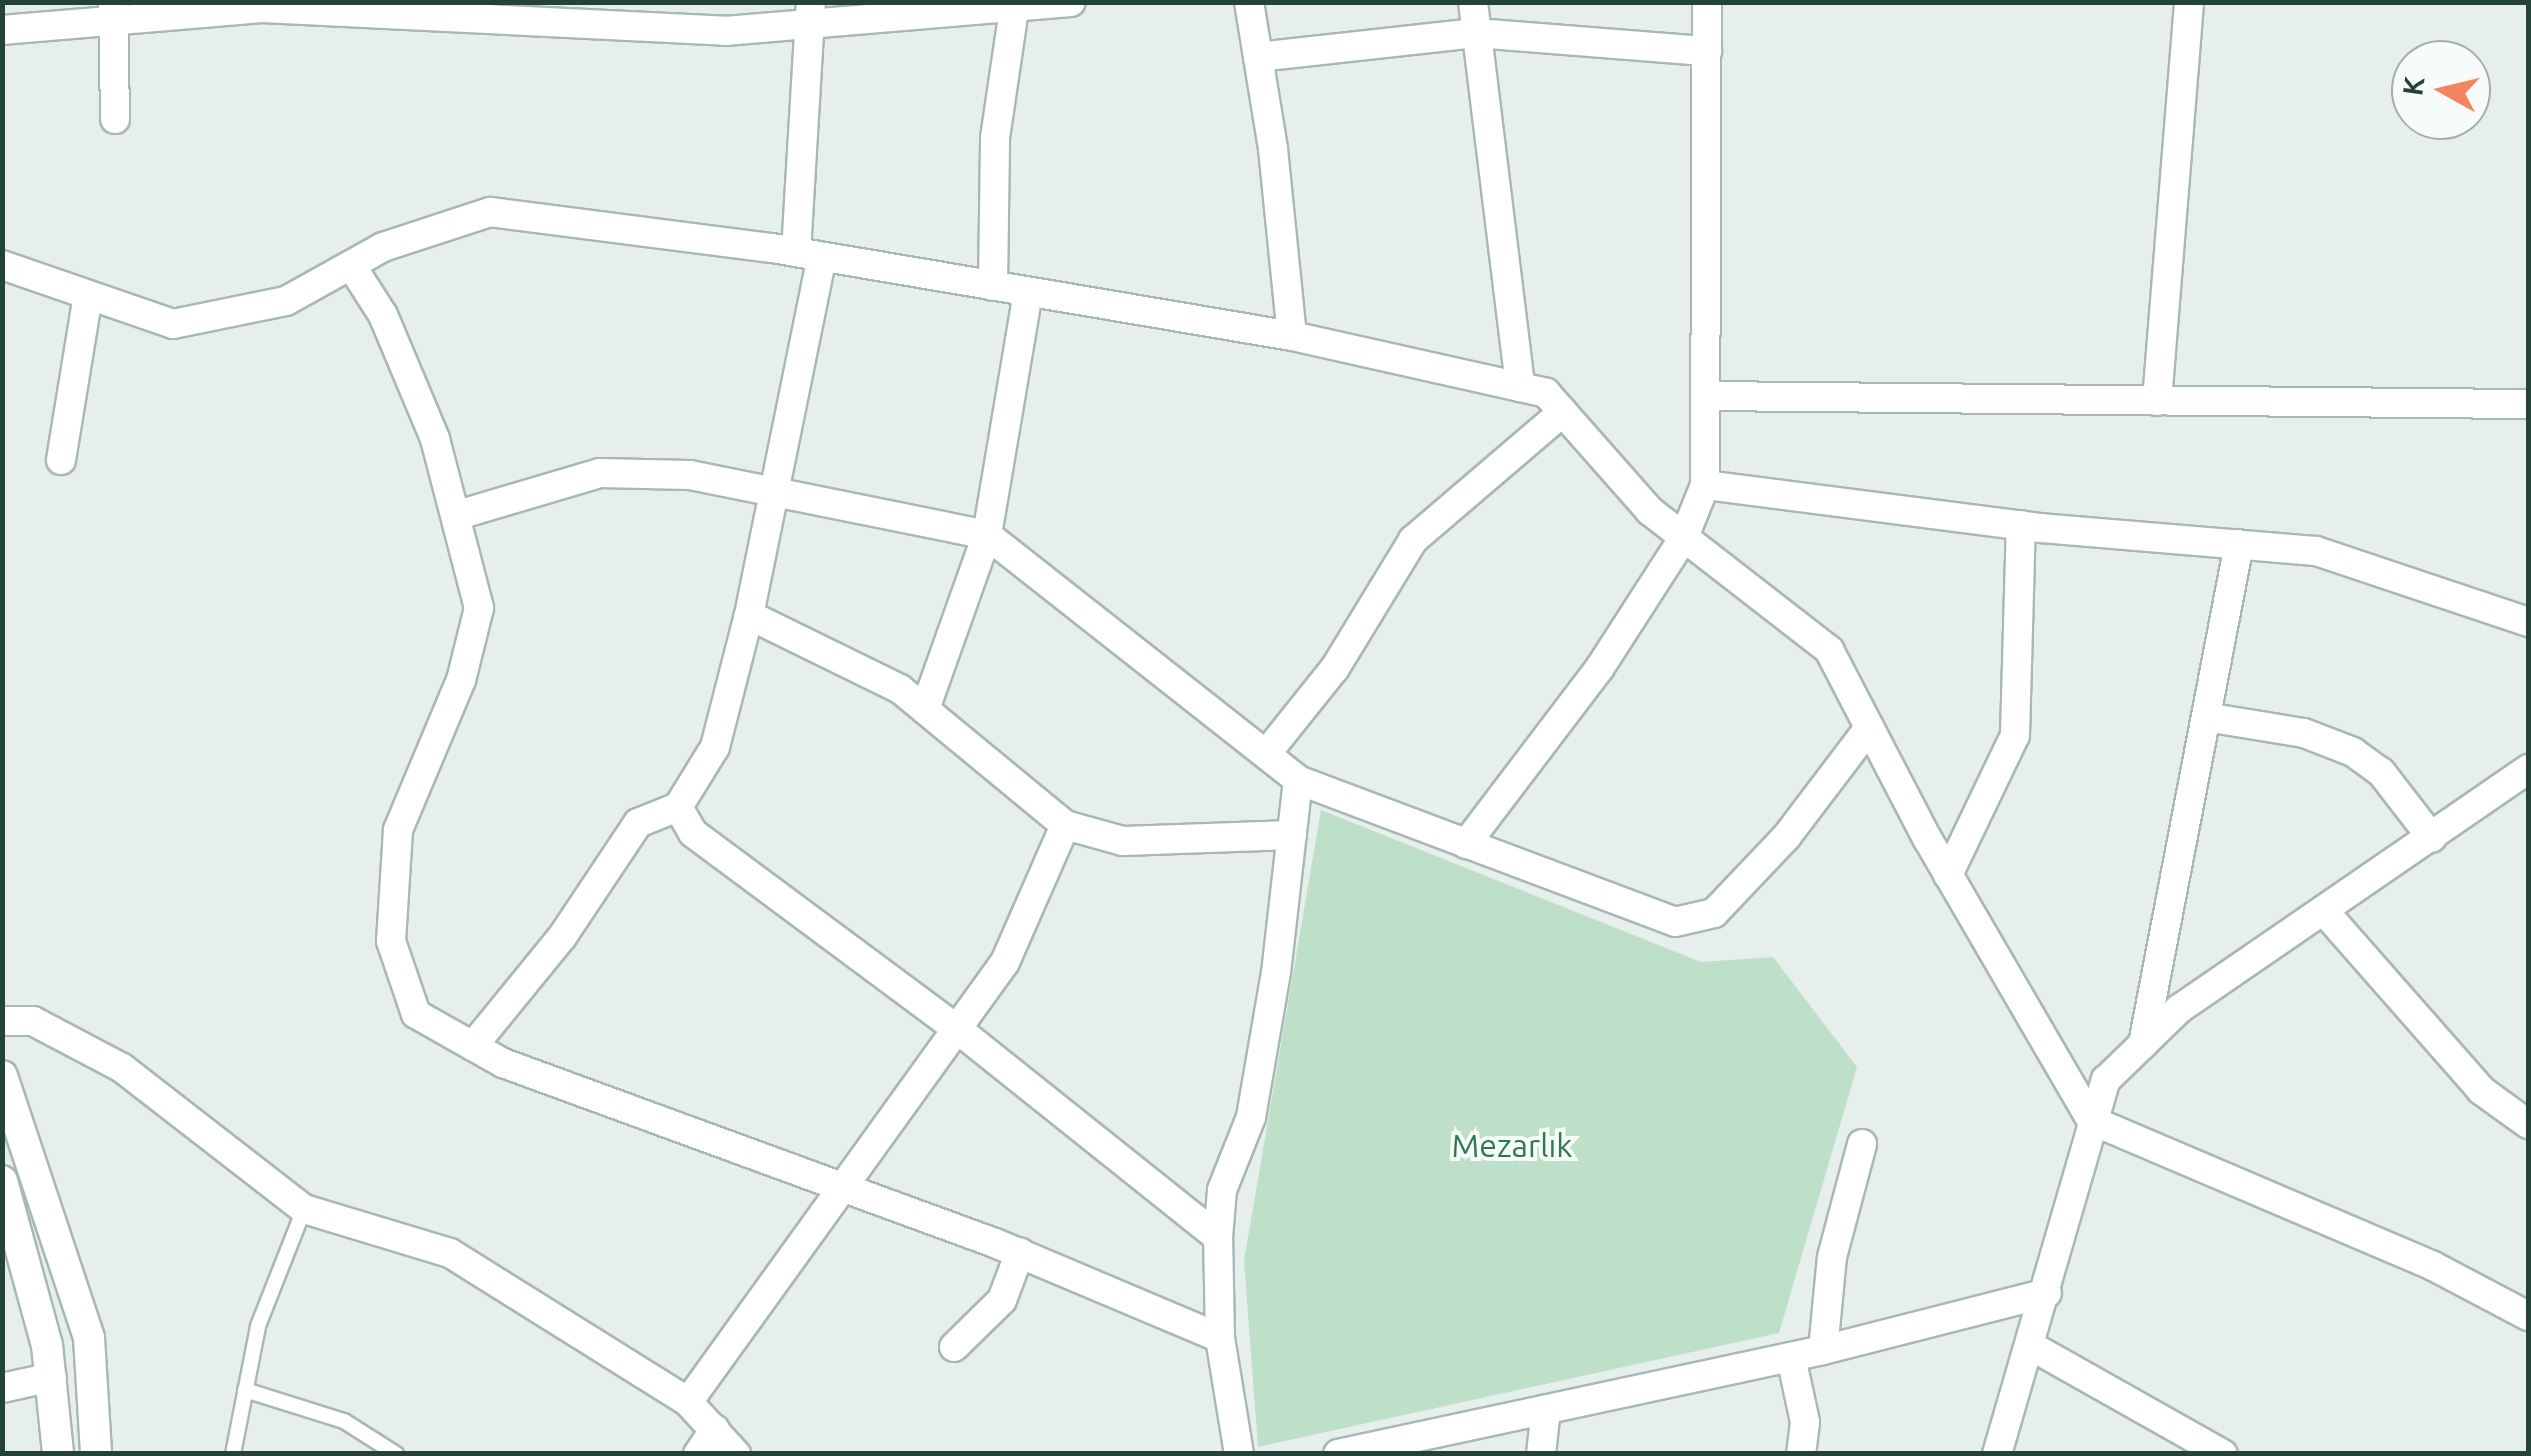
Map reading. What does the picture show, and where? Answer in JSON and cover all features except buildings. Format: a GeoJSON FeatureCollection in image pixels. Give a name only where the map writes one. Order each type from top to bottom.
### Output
{"type":"FeatureCollection","features":[{"type":"Feature","properties":{"kind":"main road"},"geometry":{"type":"LineString","coordinates":[[2,1076],[88,1338],[96,1454]]}},
{"type":"Feature","properties":{"kind":"main road"},"geometry":{"type":"LineString","coordinates":[[2,1181],[52,1377],[58,1454]]}},
{"type":"Feature","properties":{"kind":"street"},"geometry":{"type":"LineString","coordinates":[[2,30],[114,12],[262,8],[725,30],[810,13],[1071,2]]}},
{"type":"Feature","properties":{"kind":"street"},"geometry":{"type":"LineString","coordinates":[[1249,2],[1292,336]]}},
{"type":"Feature","properties":{"kind":"street"},"geometry":{"type":"LineString","coordinates":[[1473,2],[1520,387]]}},
{"type":"Feature","properties":{"kind":"street"},"geometry":{"type":"LineString","coordinates":[[1466,844],[1599,669],[1684,537],[1705,484],[1707,2]]}},
{"type":"Feature","properties":{"kind":"street"},"geometry":{"type":"LineString","coordinates":[[2157,401],[2188,2]]}},
{"type":"Feature","properties":{"kind":"street"},"geometry":{"type":"LineString","coordinates":[[994,286],[995,138],[1015,6]]}},
{"type":"Feature","properties":{"kind":"street"},"geometry":{"type":"LineString","coordinates":[[114,12],[115,120]]}},
{"type":"Feature","properties":{"kind":"street"},"geometry":{"type":"LineString","coordinates":[[473,1046],[562,937],[638,823],[678,808],[714,746],[749,615],[775,492],[809,255],[810,13]]}},
{"type":"Feature","properties":{"kind":"street"},"geometry":{"type":"LineString","coordinates":[[1258,57],[1476,33],[1707,51]]}},
{"type":"Feature","properties":{"kind":"street"},"geometry":{"type":"LineString","coordinates":[[2,265],[173,324],[286,301],[383,247],[490,212],[809,255],[1292,336],[1546,393],[1650,511],[1829,650],[1948,875],[2091,1120],[2366,1235],[2528,1316]]}},
{"type":"Feature","properties":{"kind":"street"},"geometry":{"type":"LineString","coordinates":[[351,265],[383,315],[458,515],[479,608],[461,680],[398,830],[391,941],[416,1014],[473,1046],[837,1187],[1020,1252],[1220,1338]]}},
{"type":"Feature","properties":{"kind":"street"},"geometry":{"type":"LineString","coordinates":[[925,710],[987,535],[1028,292]]}},
{"type":"Feature","properties":{"kind":"street"},"geometry":{"type":"LineString","coordinates":[[62,460],[88,295]]}},
{"type":"Feature","properties":{"kind":"street"},"geometry":{"type":"LineString","coordinates":[[1705,396],[2528,404]]}},
{"type":"Feature","properties":{"kind":"street"},"geometry":{"type":"LineString","coordinates":[[1266,754],[1335,668],[1413,540],[1563,412]]}},
{"type":"Feature","properties":{"kind":"street"},"geometry":{"type":"LineString","coordinates":[[458,515],[600,473],[690,476],[987,535],[1298,780],[1675,922],[1714,913],[1786,836],[1870,728]]}},
{"type":"Feature","properties":{"kind":"street"},"geometry":{"type":"LineString","coordinates":[[1705,484],[2022,526],[2316,550],[2528,622]]}},
{"type":"Feature","properties":{"kind":"street"},"geometry":{"type":"LineString","coordinates":[[1948,875],[2015,734],[2022,526]]}},
{"type":"Feature","properties":{"kind":"street"},"geometry":{"type":"LineString","coordinates":[[2143,1044],[2239,544]]}},
{"type":"Feature","properties":{"kind":"street"},"geometry":{"type":"LineString","coordinates":[[749,615],[900,689],[1065,825],[1123,842],[1292,835]]}},
{"type":"Feature","properties":{"kind":"street"},"geometry":{"type":"LineString","coordinates":[[2206,717],[2304,733],[2353,752],[2381,772],[2432,838]]}},
{"type":"Feature","properties":{"kind":"street"},"geometry":{"type":"LineString","coordinates":[[1997,1454],[2047,1292],[2091,1120],[2106,1080],[2179,1009],[2528,770]]}},
{"type":"Feature","properties":{"kind":"street"},"geometry":{"type":"LineString","coordinates":[[1239,1454],[1220,1338],[1218,1237],[1222,1190],[1251,1117],[1298,780]]}},
{"type":"Feature","properties":{"kind":"street"},"geometry":{"type":"LineString","coordinates":[[678,808],[694,832],[956,1028],[1218,1237]]}},
{"type":"Feature","properties":{"kind":"street"},"geometry":{"type":"LineString","coordinates":[[688,1402],[837,1187],[1005,962],[1065,825]]}},
{"type":"Feature","properties":{"kind":"street"},"geometry":{"type":"LineString","coordinates":[[2324,911],[2480,1090],[2528,1124]]}},
{"type":"Feature","properties":{"kind":"street"},"geometry":{"type":"LineString","coordinates":[[2,1021],[33,1020],[122,1068],[304,1209],[450,1254],[688,1402],[736,1454]]}},
{"type":"Feature","properties":{"kind":"street"},"geometry":{"type":"LineString","coordinates":[[1823,1350],[1832,1257],[1862,1144]]}},
{"type":"Feature","properties":{"kind":"street"},"geometry":{"type":"LineString","coordinates":[[954,1348],[1002,1300],[1020,1252]]}},
{"type":"Feature","properties":{"kind":"street"},"geometry":{"type":"LineString","coordinates":[[1338,1454],[1823,1350],[2047,1292]]}},
{"type":"Feature","properties":{"kind":"street"},"geometry":{"type":"LineString","coordinates":[[2030,1346],[2223,1454]]}},
{"type":"Feature","properties":{"kind":"street"},"geometry":{"type":"LineString","coordinates":[[1792,1357],[1806,1422],[1801,1454]]}},
{"type":"Feature","properties":{"kind":"street"},"geometry":{"type":"LineString","coordinates":[[2,1388],[52,1377]]}},
{"type":"Feature","properties":{"kind":"street"},"geometry":{"type":"LineString","coordinates":[[1540,1454],[1546,1409]]}},
{"type":"Feature","properties":{"kind":"street"},"geometry":{"type":"LineString","coordinates":[[698,1454],[716,1429]]}},
{"type":"Feature","properties":{"kind":"lane"},"geometry":{"type":"LineString","coordinates":[[233,1454],[268,1294],[304,1209]]}},
{"type":"Feature","properties":{"kind":"lane"},"geometry":{"type":"LineString","coordinates":[[245,1390],[344,1421],[396,1454]]}},
{"type":"Feature","properties":{"kind":"green space","name":"Mezarlık"},"geometry":{"type":"Polygon","coordinates":[[[1321,810],[1701,962],[1773,957],[1857,1067],[1779,1333],[1258,1447],[1244,1261],[1321,810]]]}}]}
